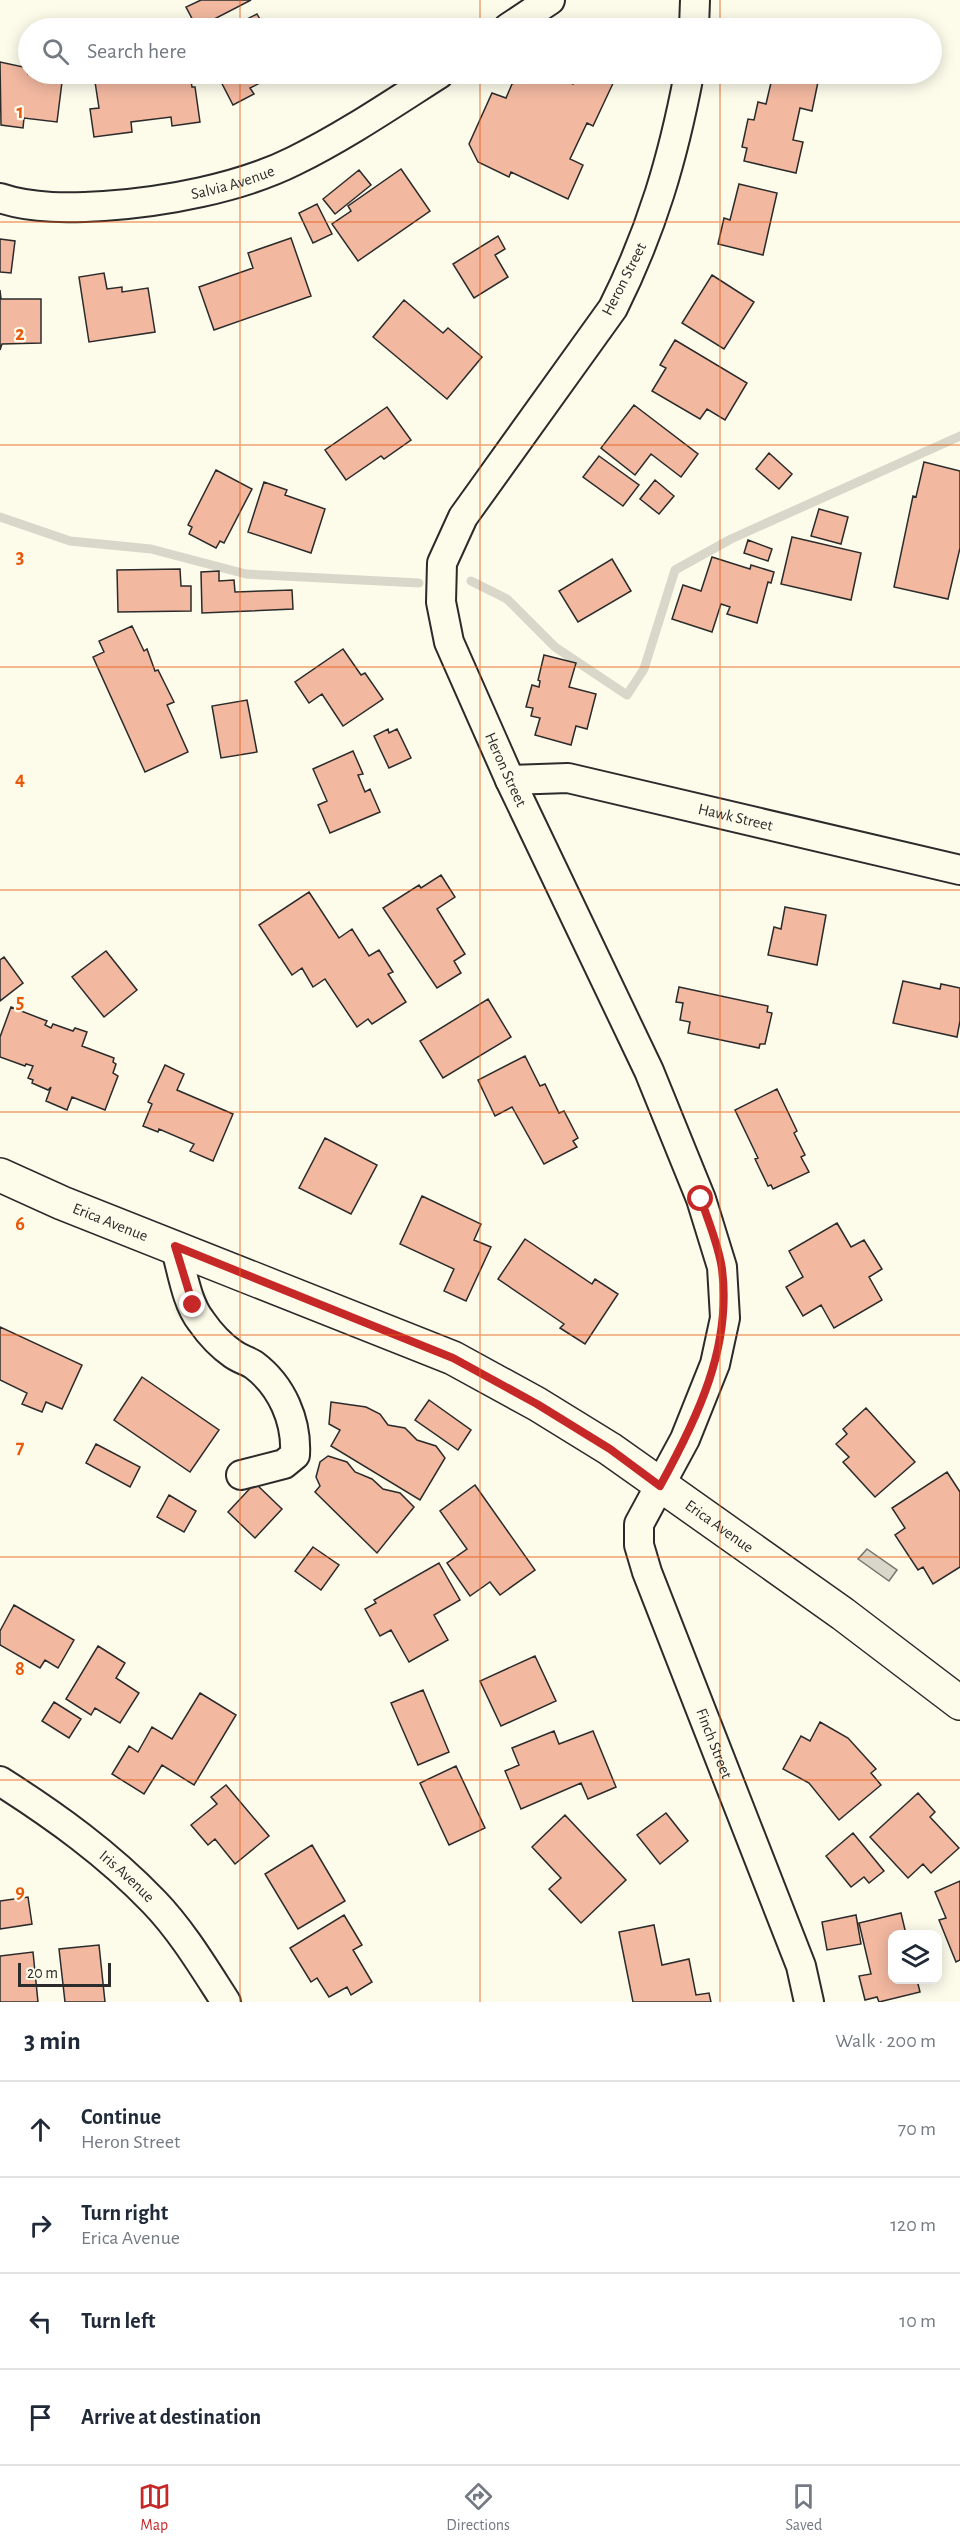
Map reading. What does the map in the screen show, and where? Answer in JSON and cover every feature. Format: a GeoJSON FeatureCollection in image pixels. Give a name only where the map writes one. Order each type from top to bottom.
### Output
{"type":"FeatureCollection","features":[{"type":"Feature","properties":{"kind":"street"},"geometry":{"type":"LineString","coordinates":[[523,18],[550,0]]}},
{"type":"Feature","properties":{"kind":"street"},"geometry":{"type":"LineString","coordinates":[[694,18],[695,0]]}},
{"type":"Feature","properties":{"kind":"street","name":"Salvia Avenue"},"geometry":{"type":"LineString","coordinates":[[0,198],[69,208],[151,202],[223,186],[293,162],[365,122],[424,84]]}},
{"type":"Feature","properties":{"kind":"street","name":"Heron Street"},"geometry":{"type":"LineString","coordinates":[[660,1486],[685,1439],[715,1364],[725,1318],[722,1267],[701,1199],[649,1071],[510,780],[448,642],[441,602],[442,563],[463,517],[613,308],[649,230],[676,145],[687,84]]}},
{"type":"Feature","properties":{"kind":"street","name":"Hawk Street"},"geometry":{"type":"LineString","coordinates":[[510,780],[568,778],[960,870]]}},
{"type":"Feature","properties":{"kind":"street","name":"Erica Avenue"},"geometry":{"type":"LineString","coordinates":[[0,1175],[62,1203],[453,1358],[601,1443],[843,1614],[960,1703]]}},
{"type":"Feature","properties":{"kind":"street"},"geometry":{"type":"LineString","coordinates":[[175,1246],[198,1318],[213,1337],[234,1355],[254,1366],[274,1387],[291,1417],[296,1436],[295,1455],[285,1464],[241,1475]]}},
{"type":"Feature","properties":{"kind":"street","name":"Finch Street"},"geometry":{"type":"LineString","coordinates":[[660,1486],[639,1524],[639,1545],[647,1572],[801,1966],[809,2002]]}},
{"type":"Feature","properties":{"kind":"street","name":"Iris Avenue"},"geometry":{"type":"LineString","coordinates":[[0,1780],[58,1818],[104,1855],[155,1903],[197,1958],[226,2002]]}},
{"type":"Feature","properties":{"kind":"shaded area"},"geometry":{"type":"Polygon","coordinates":[[[867,1549],[897,1570],[889,1581],[858,1559],[867,1549]]]}},
{"type":"Feature","properties":{"kind":"building"},"geometry":{"type":"Polygon","coordinates":[[[201,0],[251,0],[216,18],[192,18],[186,7],[201,0]]]}},
{"type":"Feature","properties":{"kind":"building"},"geometry":{"type":"Polygon","coordinates":[[[0,62],[18,66],[18,84],[62,84],[57,122],[24,118],[23,128],[1,125],[0,62]]]}},
{"type":"Feature","properties":{"kind":"building"},"geometry":{"type":"Polygon","coordinates":[[[95,84],[192,84],[192,87],[195,87],[200,122],[172,126],[171,117],[131,122],[132,132],[94,137],[90,109],[99,108],[95,84]]]}},
{"type":"Feature","properties":{"kind":"building"},"geometry":{"type":"Polygon","coordinates":[[[222,84],[258,84],[250,88],[254,94],[233,105],[222,84]]]}},
{"type":"Feature","properties":{"kind":"building"},"geometry":{"type":"Polygon","coordinates":[[[512,84],[613,84],[593,126],[587,123],[570,159],[583,165],[568,199],[511,172],[509,177],[478,162],[469,144],[492,93],[506,98],[512,84]]]}},
{"type":"Feature","properties":{"kind":"building"},"geometry":{"type":"Polygon","coordinates":[[[771,84],[818,84],[812,111],[800,108],[793,140],[803,142],[796,173],[744,161],[747,148],[742,147],[748,119],[754,120],[758,102],[766,104],[771,84]]]}},
{"type":"Feature","properties":{"kind":"building"},"geometry":{"type":"Polygon","coordinates":[[[401,169],[430,211],[358,261],[332,224],[351,211],[348,206],[401,169]]]}},
{"type":"Feature","properties":{"kind":"building"},"geometry":{"type":"Polygon","coordinates":[[[359,170],[371,185],[335,214],[323,199],[359,170]]]}},
{"type":"Feature","properties":{"kind":"building"},"geometry":{"type":"Polygon","coordinates":[[[739,184],[777,193],[763,255],[718,244],[724,218],[730,220],[739,184]]]}},
{"type":"Feature","properties":{"kind":"building"},"geometry":{"type":"Polygon","coordinates":[[[317,204],[332,234],[313,243],[299,213],[317,204]]]}},
{"type":"Feature","properties":{"kind":"building"},"geometry":{"type":"Polygon","coordinates":[[[498,236],[505,249],[495,255],[508,277],[474,298],[453,264],[498,236]]]}},
{"type":"Feature","properties":{"kind":"building"},"geometry":{"type":"Polygon","coordinates":[[[291,238],[311,296],[214,330],[199,287],[253,268],[248,253],[291,238]]]}},
{"type":"Feature","properties":{"kind":"building"},"geometry":{"type":"Polygon","coordinates":[[[0,239],[15,241],[11,273],[0,272],[0,239]]]}},
{"type":"Feature","properties":{"kind":"building"},"geometry":{"type":"Polygon","coordinates":[[[104,273],[107,289],[122,287],[122,292],[148,288],[155,332],[89,342],[79,277],[104,273]]]}},
{"type":"Feature","properties":{"kind":"building"},"geometry":{"type":"Polygon","coordinates":[[[712,275],[754,302],[724,349],[682,323],[712,275]]]}},
{"type":"Feature","properties":{"kind":"building"},"geometry":{"type":"Polygon","coordinates":[[[0,290],[1,299],[41,299],[41,343],[2,344],[0,350],[0,290]]]}},
{"type":"Feature","properties":{"kind":"building"},"geometry":{"type":"Polygon","coordinates":[[[404,300],[443,333],[448,328],[482,357],[447,399],[373,337],[404,300]]]}},
{"type":"Feature","properties":{"kind":"building"},"geometry":{"type":"Polygon","coordinates":[[[675,340],[747,383],[725,420],[707,409],[700,419],[652,391],[666,368],[660,365],[675,340]]]}},
{"type":"Feature","properties":{"kind":"building"},"geometry":{"type":"Polygon","coordinates":[[[634,405],[698,454],[681,477],[651,454],[635,475],[601,448],[634,405]]]}},
{"type":"Feature","properties":{"kind":"building"},"geometry":{"type":"Polygon","coordinates":[[[387,407],[411,440],[384,459],[381,456],[346,480],[325,450],[387,407]]]}},
{"type":"Feature","properties":{"kind":"building"},"geometry":{"type":"Polygon","coordinates":[[[769,453],[792,474],[779,489],[756,469],[769,453]]]}},
{"type":"Feature","properties":{"kind":"building"},"geometry":{"type":"Polygon","coordinates":[[[599,456],[639,485],[623,506],[583,477],[599,456]]]}},
{"type":"Feature","properties":{"kind":"building"},"geometry":{"type":"Polygon","coordinates":[[[924,462],[960,471],[960,548],[948,599],[894,587],[913,496],[916,497],[924,462]]]}},
{"type":"Feature","properties":{"kind":"building"},"geometry":{"type":"Polygon","coordinates":[[[216,470],[252,489],[224,543],[220,541],[216,548],[189,534],[192,527],[188,525],[216,470]]]}},
{"type":"Feature","properties":{"kind":"building"},"geometry":{"type":"Polygon","coordinates":[[[655,480],[674,496],[659,514],[640,499],[655,480]]]}},
{"type":"Feature","properties":{"kind":"building"},"geometry":{"type":"Polygon","coordinates":[[[264,482],[287,490],[285,495],[325,509],[311,553],[248,532],[264,482]]]}},
{"type":"Feature","properties":{"kind":"building"},"geometry":{"type":"Polygon","coordinates":[[[819,509],[848,517],[841,544],[811,536],[819,509]]]}},
{"type":"Feature","properties":{"kind":"building"},"geometry":{"type":"Polygon","coordinates":[[[792,537],[861,553],[851,600],[781,584],[792,537]]]}},
{"type":"Feature","properties":{"kind":"building"},"geometry":{"type":"Polygon","coordinates":[[[748,540],[772,549],[768,561],[744,553],[748,540]]]}},
{"type":"Feature","properties":{"kind":"building"},"geometry":{"type":"Polygon","coordinates":[[[712,557],[750,569],[751,565],[774,572],[771,583],[768,582],[757,623],[727,614],[730,607],[721,604],[712,632],[672,619],[683,585],[701,591],[712,557]]]}},
{"type":"Feature","properties":{"kind":"building"},"geometry":{"type":"Polygon","coordinates":[[[612,559],[631,591],[578,622],[559,591],[612,559]]]}},
{"type":"Feature","properties":{"kind":"building"},"geometry":{"type":"Polygon","coordinates":[[[180,569],[181,586],[191,586],[191,611],[118,612],[117,570],[180,569]]]}},
{"type":"Feature","properties":{"kind":"building"},"geometry":{"type":"Polygon","coordinates":[[[219,571],[219,581],[234,580],[235,592],[292,590],[293,609],[202,613],[201,572],[219,571]]]}},
{"type":"Feature","properties":{"kind":"building"},"geometry":{"type":"Polygon","coordinates":[[[132,626],[144,651],[147,649],[155,671],[158,670],[174,702],[167,705],[188,752],[145,772],[93,657],[104,652],[99,641],[132,626]]]}},
{"type":"Feature","properties":{"kind":"building"},"geometry":{"type":"Polygon","coordinates":[[[343,649],[361,675],[365,673],[383,699],[343,726],[322,694],[309,703],[295,682],[343,649]]]}},
{"type":"Feature","properties":{"kind":"building"},"geometry":{"type":"Polygon","coordinates":[[[544,655],[576,663],[569,687],[596,694],[587,729],[576,726],[571,745],[535,735],[540,718],[531,716],[533,708],[526,707],[532,685],[539,687],[540,681],[538,680],[544,655]]]}},
{"type":"Feature","properties":{"kind":"building"},"geometry":{"type":"Polygon","coordinates":[[[247,700],[257,752],[221,758],[212,706],[247,700]]]}},
{"type":"Feature","properties":{"kind":"building"},"geometry":{"type":"Polygon","coordinates":[[[388,729],[389,733],[397,729],[411,758],[389,768],[374,736],[388,729]]]}},
{"type":"Feature","properties":{"kind":"building"},"geometry":{"type":"Polygon","coordinates":[[[353,751],[363,774],[358,775],[365,792],[370,789],[380,812],[330,833],[318,805],[327,801],[313,769],[353,751]]]}},
{"type":"Feature","properties":{"kind":"building"},"geometry":{"type":"Polygon","coordinates":[[[441,875],[455,897],[437,909],[465,954],[454,961],[461,973],[437,988],[383,908],[419,885],[421,888],[441,875]]]}},
{"type":"Feature","properties":{"kind":"building"},"geometry":{"type":"Polygon","coordinates":[[[309,892],[339,938],[352,929],[369,956],[379,950],[393,972],[388,974],[406,1002],[372,1024],[368,1019],[357,1027],[325,979],[313,987],[302,968],[292,975],[259,925],[309,892]]]}},
{"type":"Feature","properties":{"kind":"building"},"geometry":{"type":"Polygon","coordinates":[[[785,907],[826,915],[817,965],[768,955],[774,927],[781,929],[785,907]]]}},
{"type":"Feature","properties":{"kind":"building"},"geometry":{"type":"Polygon","coordinates":[[[106,951],[137,990],[104,1017],[72,977],[106,951]]]}},
{"type":"Feature","properties":{"kind":"building"},"geometry":{"type":"Polygon","coordinates":[[[4,957],[23,983],[0,1001],[0,960],[4,957]]]}},
{"type":"Feature","properties":{"kind":"building"},"geometry":{"type":"Polygon","coordinates":[[[903,981],[940,989],[941,984],[960,988],[960,1021],[957,1037],[893,1023],[903,981]]]}},
{"type":"Feature","properties":{"kind":"building"},"geometry":{"type":"Polygon","coordinates":[[[679,987],[768,1006],[767,1012],[772,1013],[765,1044],[760,1044],[759,1048],[688,1033],[690,1022],[680,1020],[683,1003],[676,1002],[679,987]]]}},
{"type":"Feature","properties":{"kind":"building"},"geometry":{"type":"Polygon","coordinates":[[[488,999],[511,1037],[443,1078],[420,1041],[488,999]]]}},
{"type":"Feature","properties":{"kind":"building"},"geometry":{"type":"Polygon","coordinates":[[[11,1007],[47,1021],[45,1025],[51,1028],[53,1024],[73,1031],[75,1028],[87,1032],[82,1046],[114,1058],[113,1062],[116,1064],[113,1073],[118,1076],[105,1110],[72,1097],[67,1110],[46,1101],[51,1087],[48,1090],[32,1083],[33,1080],[28,1078],[33,1066],[26,1064],[25,1066],[0,1057],[0,1037],[11,1007]]]}},
{"type":"Feature","properties":{"kind":"building"},"geometry":{"type":"Polygon","coordinates":[[[525,1056],[540,1086],[545,1084],[559,1113],[564,1111],[578,1138],[573,1141],[577,1147],[544,1164],[512,1107],[495,1116],[478,1080],[525,1056]]]}},
{"type":"Feature","properties":{"kind":"building"},"geometry":{"type":"Polygon","coordinates":[[[165,1065],[184,1074],[177,1090],[233,1114],[213,1161],[190,1151],[194,1144],[159,1129],[158,1132],[143,1126],[152,1104],[148,1102],[165,1065]]]}},
{"type":"Feature","properties":{"kind":"building"},"geometry":{"type":"Polygon","coordinates":[[[777,1089],[797,1131],[794,1133],[805,1155],[801,1157],[809,1172],[773,1189],[771,1185],[768,1186],[755,1159],[758,1158],[735,1110],[777,1089]]]}},
{"type":"Feature","properties":{"kind":"building"},"geometry":{"type":"Polygon","coordinates":[[[325,1138],[377,1165],[351,1214],[299,1188],[325,1138]]]}},
{"type":"Feature","properties":{"kind":"building"},"geometry":{"type":"Polygon","coordinates":[[[422,1196],[481,1224],[474,1240],[491,1247],[466,1301],[444,1291],[454,1269],[400,1244],[422,1196]]]}},
{"type":"Feature","properties":{"kind":"building"},"geometry":{"type":"Polygon","coordinates":[[[837,1223],[851,1247],[864,1240],[882,1269],[869,1277],[882,1300],[834,1328],[821,1305],[803,1316],[786,1287],[803,1277],[789,1251],[837,1223]]]}},
{"type":"Feature","properties":{"kind":"building"},"geometry":{"type":"Polygon","coordinates":[[[525,1239],[592,1284],[595,1279],[618,1294],[585,1344],[560,1328],[564,1324],[498,1279],[525,1239]]]}},
{"type":"Feature","properties":{"kind":"building"},"geometry":{"type":"Polygon","coordinates":[[[0,1327],[82,1365],[62,1409],[46,1402],[42,1412],[22,1404],[27,1393],[0,1380],[0,1327]]]}},
{"type":"Feature","properties":{"kind":"building"},"geometry":{"type":"Polygon","coordinates":[[[142,1377],[219,1430],[190,1472],[114,1420],[142,1377]]]}},
{"type":"Feature","properties":{"kind":"building"},"geometry":{"type":"Polygon","coordinates":[[[429,1400],[471,1430],[458,1450],[415,1420],[429,1400]]]}},
{"type":"Feature","properties":{"kind":"building"},"geometry":{"type":"Polygon","coordinates":[[[331,1402],[366,1407],[380,1414],[388,1425],[405,1428],[417,1440],[436,1446],[445,1458],[420,1500],[331,1446],[340,1430],[329,1424],[331,1402]]]}},
{"type":"Feature","properties":{"kind":"building"},"geometry":{"type":"Polygon","coordinates":[[[866,1408],[915,1462],[875,1497],[843,1462],[849,1457],[836,1444],[847,1434],[843,1429],[866,1408]]]}},
{"type":"Feature","properties":{"kind":"building"},"geometry":{"type":"Polygon","coordinates":[[[96,1444],[140,1467],[130,1487],[86,1463],[96,1444]]]}},
{"type":"Feature","properties":{"kind":"building"},"geometry":{"type":"Polygon","coordinates":[[[328,1456],[347,1462],[355,1472],[372,1479],[383,1489],[400,1493],[414,1507],[377,1553],[315,1492],[320,1486],[316,1477],[320,1462],[328,1456]]]}},
{"type":"Feature","properties":{"kind":"building"},"geometry":{"type":"Polygon","coordinates":[[[947,1472],[960,1492],[960,1567],[933,1584],[923,1567],[918,1570],[895,1535],[905,1528],[892,1508],[947,1472]]]}},
{"type":"Feature","properties":{"kind":"building"},"geometry":{"type":"Polygon","coordinates":[[[255,1483],[282,1509],[255,1538],[228,1512],[255,1483]]]}},
{"type":"Feature","properties":{"kind":"building"},"geometry":{"type":"Polygon","coordinates":[[[475,1485],[535,1570],[500,1595],[490,1582],[470,1596],[447,1563],[467,1549],[440,1511],[475,1485]]]}},
{"type":"Feature","properties":{"kind":"building"},"geometry":{"type":"Polygon","coordinates":[[[169,1495],[196,1511],[184,1532],[157,1517],[169,1495]]]}},
{"type":"Feature","properties":{"kind":"building"},"geometry":{"type":"Polygon","coordinates":[[[313,1547],[339,1565],[321,1590],[295,1571],[313,1547]]]}},
{"type":"Feature","properties":{"kind":"building"},"geometry":{"type":"Polygon","coordinates":[[[439,1563],[460,1600],[434,1615],[448,1640],[409,1662],[391,1630],[380,1636],[365,1609],[376,1603],[374,1600],[439,1563]]]}},
{"type":"Feature","properties":{"kind":"building"},"geometry":{"type":"Polygon","coordinates":[[[14,1605],[74,1640],[58,1668],[45,1660],[40,1668],[0,1645],[0,1631],[14,1605]]]}},
{"type":"Feature","properties":{"kind":"building"},"geometry":{"type":"Polygon","coordinates":[[[98,1646],[125,1663],[116,1678],[139,1693],[120,1723],[95,1708],[91,1715],[66,1699],[98,1646]]]}},
{"type":"Feature","properties":{"kind":"building"},"geometry":{"type":"Polygon","coordinates":[[[535,1656],[556,1701],[501,1726],[480,1681],[535,1656]]]}},
{"type":"Feature","properties":{"kind":"building"},"geometry":{"type":"Polygon","coordinates":[[[423,1690],[449,1752],[418,1765],[391,1703],[423,1690]]]}},
{"type":"Feature","properties":{"kind":"building"},"geometry":{"type":"Polygon","coordinates":[[[200,1693],[236,1715],[194,1785],[162,1765],[144,1794],[112,1774],[129,1746],[138,1752],[152,1727],[172,1739],[200,1693]]]}},
{"type":"Feature","properties":{"kind":"building"},"geometry":{"type":"Polygon","coordinates":[[[54,1702],[81,1719],[69,1738],[42,1721],[54,1702]]]}},
{"type":"Feature","properties":{"kind":"building"},"geometry":{"type":"Polygon","coordinates":[[[820,1722],[848,1738],[876,1769],[871,1773],[881,1785],[839,1820],[809,1783],[783,1769],[801,1736],[810,1741],[820,1722]]]}},
{"type":"Feature","properties":{"kind":"building"},"geometry":{"type":"Polygon","coordinates":[[[554,1731],[559,1744],[593,1731],[616,1787],[588,1799],[581,1783],[521,1809],[505,1771],[519,1765],[512,1748],[554,1731]]]}},
{"type":"Feature","properties":{"kind":"building"},"geometry":{"type":"Polygon","coordinates":[[[456,1766],[485,1828],[449,1845],[420,1783],[456,1766]]]}},
{"type":"Feature","properties":{"kind":"building"},"geometry":{"type":"Polygon","coordinates":[[[226,1785],[269,1836],[235,1864],[215,1839],[208,1845],[191,1825],[217,1804],[211,1797],[226,1785]]]}},
{"type":"Feature","properties":{"kind":"building"},"geometry":{"type":"Polygon","coordinates":[[[918,1793],[935,1812],[930,1817],[959,1848],[931,1873],[923,1864],[908,1878],[870,1837],[918,1793]]]}},
{"type":"Feature","properties":{"kind":"building"},"geometry":{"type":"Polygon","coordinates":[[[666,1813],[688,1841],[660,1864],[637,1835],[666,1813]]]}},
{"type":"Feature","properties":{"kind":"building"},"geometry":{"type":"Polygon","coordinates":[[[565,1815],[626,1880],[581,1923],[549,1889],[561,1878],[532,1847],[565,1815]]]}},
{"type":"Feature","properties":{"kind":"building"},"geometry":{"type":"Polygon","coordinates":[[[853,1833],[884,1871],[869,1883],[864,1877],[851,1887],[826,1856],[853,1833]]]}},
{"type":"Feature","properties":{"kind":"building"},"geometry":{"type":"Polygon","coordinates":[[[312,1845],[345,1901],[298,1929],[265,1874],[312,1845]]]}},
{"type":"Feature","properties":{"kind":"building"},"geometry":{"type":"Polygon","coordinates":[[[960,1881],[960,1960],[956,1962],[939,1920],[946,1918],[935,1892],[960,1881]]]}},
{"type":"Feature","properties":{"kind":"building"},"geometry":{"type":"Polygon","coordinates":[[[28,1897],[32,1924],[0,1929],[0,1901],[28,1897]]]}},
{"type":"Feature","properties":{"kind":"building"},"geometry":{"type":"Polygon","coordinates":[[[901,1913],[905,1930],[888,1930],[888,1984],[918,1984],[920,1992],[879,2002],[877,1997],[865,2000],[859,1976],[871,1974],[859,1923],[901,1913]]]}},
{"type":"Feature","properties":{"kind":"building"},"geometry":{"type":"Polygon","coordinates":[[[344,1915],[362,1945],[353,1950],[372,1982],[351,1995],[347,1987],[329,1997],[317,1978],[311,1982],[290,1948],[344,1915]]]}},
{"type":"Feature","properties":{"kind":"building"},"geometry":{"type":"Polygon","coordinates":[[[856,1915],[861,1944],[827,1950],[822,1922],[856,1915]]]}},
{"type":"Feature","properties":{"kind":"building"},"geometry":{"type":"Polygon","coordinates":[[[654,1925],[662,1965],[689,1959],[696,1995],[709,1993],[711,2002],[633,2002],[619,1932],[654,1925]]]}},
{"type":"Feature","properties":{"kind":"building"},"geometry":{"type":"Polygon","coordinates":[[[99,1945],[105,2002],[65,2002],[59,1949],[99,1945]]]}},
{"type":"Feature","properties":{"kind":"building"},"geometry":{"type":"Polygon","coordinates":[[[33,1952],[38,2002],[0,2002],[0,1956],[33,1952]]]}},
{"type":"Feature","properties":{"kind":"waterway"},"geometry":{"type":"LineString","coordinates":[[471,581],[507,599],[555,647],[627,695],[644,669],[675,570],[731,539],[960,436]]}},
{"type":"Feature","properties":{"kind":"waterway"},"geometry":{"type":"LineString","coordinates":[[0,517],[70,541],[151,549],[246,574],[419,583]]}},
{"type":"Feature","properties":{"kind":"route"},"geometry":{"type":"LineString","coordinates":[[193,1305],[175,1246],[453,1358],[537,1404],[610,1449],[660,1486],[685,1439],[704,1394],[715,1364],[725,1318],[722,1267],[701,1199]]}}]}
